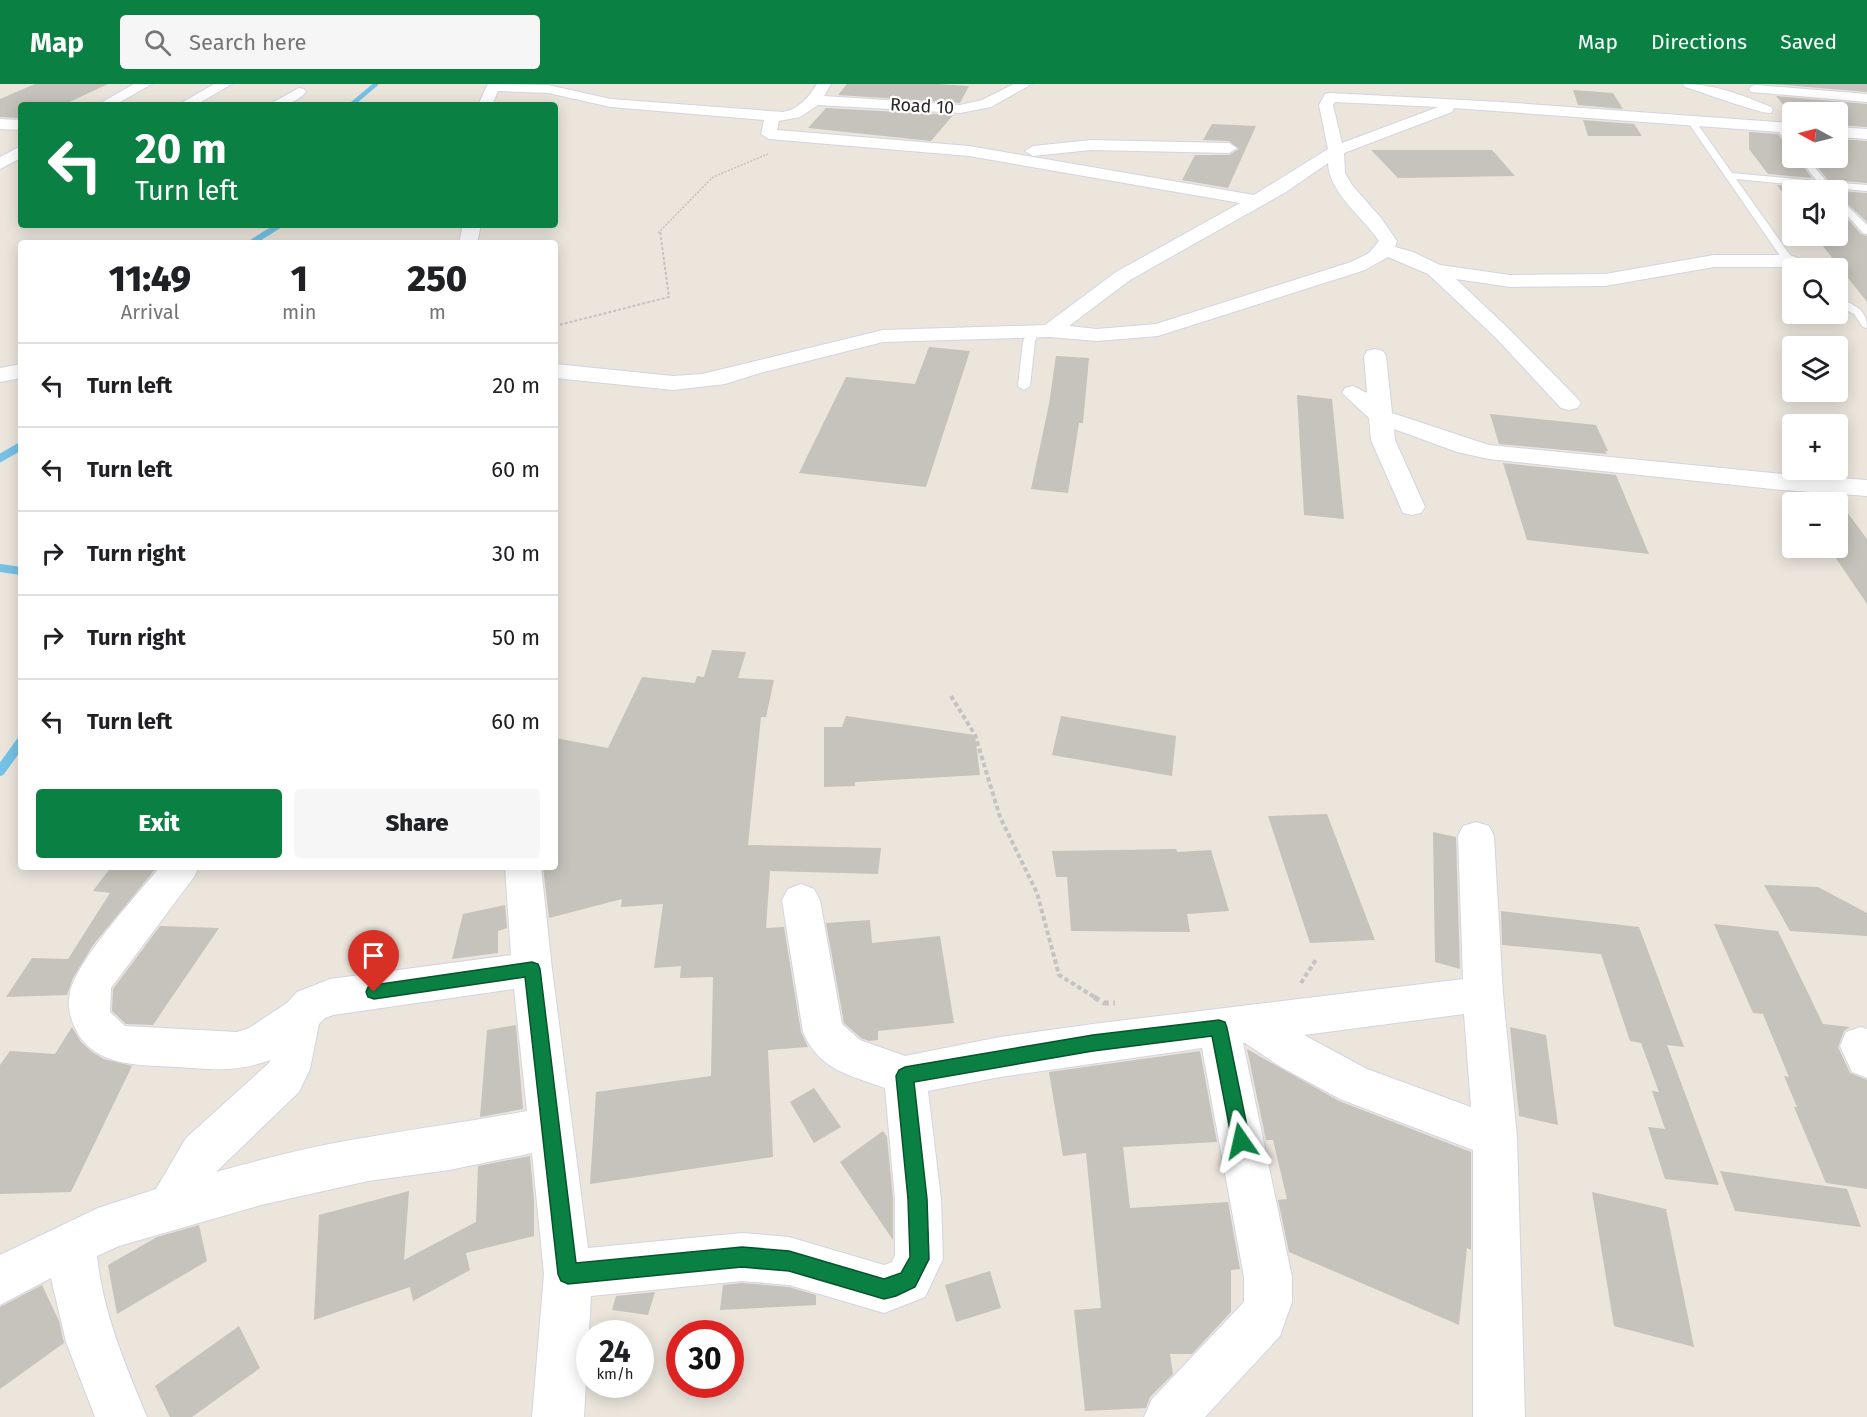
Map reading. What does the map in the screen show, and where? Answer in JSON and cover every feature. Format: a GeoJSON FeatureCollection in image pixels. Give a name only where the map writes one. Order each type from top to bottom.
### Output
{"type":"FeatureCollection","features":[{"type":"Feature","properties":{"kind":"street"},"geometry":{"type":"LineString","coordinates":[[110,102],[146,84]]}},
{"type":"Feature","properties":{"kind":"street"},"geometry":{"type":"LineString","coordinates":[[191,102],[225,84]]}},
{"type":"Feature","properties":{"kind":"street"},"geometry":{"type":"LineString","coordinates":[[486,102],[493,87],[548,89],[611,103],[772,117],[795,114],[815,100],[824,84]]}},
{"type":"Feature","properties":{"kind":"street","name":"Road 10"},"geometry":{"type":"LineString","coordinates":[[815,100],[960,109],[986,104],[1025,84]]}},
{"type":"Feature","properties":{"kind":"street"},"geometry":{"type":"LineString","coordinates":[[1690,84],[1734,97],[1766,110],[1782,124]]}},
{"type":"Feature","properties":{"kind":"street"},"geometry":{"type":"LineString","coordinates":[[1754,87],[1766,110]]}},
{"type":"Feature","properties":{"kind":"street"},"geometry":{"type":"LineString","coordinates":[[1754,87],[1867,98]]}},
{"type":"Feature","properties":{"kind":"street"},"geometry":{"type":"LineString","coordinates":[[281,102],[299,92]]}},
{"type":"Feature","properties":{"kind":"street"},"geometry":{"type":"LineString","coordinates":[[1322,92],[1338,97],[1501,98],[1691,121],[1782,128]]}},
{"type":"Feature","properties":{"kind":"street"},"geometry":{"type":"LineString","coordinates":[[558,371],[673,383],[725,377],[752,368],[883,336],[1042,331],[1097,335],[1158,330],[1358,266],[1373,259],[1384,250],[1388,241],[1375,222],[1344,187],[1337,173],[1336,152],[1322,92]]}},
{"type":"Feature","properties":{"kind":"street"},"geometry":{"type":"LineString","coordinates":[[1042,331],[1123,276],[1257,201],[1336,152],[1459,96],[1501,98]]}},
{"type":"Feature","properties":{"kind":"street"},"geometry":{"type":"LineString","coordinates":[[772,117],[770,134],[993,156],[1257,201]]}},
{"type":"Feature","properties":{"kind":"street"},"geometry":{"type":"LineString","coordinates":[[0,124],[18,125]]}},
{"type":"Feature","properties":{"kind":"street"},"geometry":{"type":"LineString","coordinates":[[1848,133],[1867,134]]}},
{"type":"Feature","properties":{"kind":"street"},"geometry":{"type":"LineString","coordinates":[[993,156],[1091,145],[1229,148]]}},
{"type":"Feature","properties":{"kind":"street"},"geometry":{"type":"LineString","coordinates":[[0,164],[18,153]]}},
{"type":"Feature","properties":{"kind":"street"},"geometry":{"type":"LineString","coordinates":[[1384,250],[1406,256],[1435,270],[1510,281],[1605,280],[1714,261],[1782,264]]}},
{"type":"Feature","properties":{"kind":"street"},"geometry":{"type":"LineString","coordinates":[[1435,270],[1502,333],[1569,403]]}},
{"type":"Feature","properties":{"kind":"street"},"geometry":{"type":"LineString","coordinates":[[1375,356],[1385,448],[1413,507]]}},
{"type":"Feature","properties":{"kind":"street"},"geometry":{"type":"LineString","coordinates":[[0,375],[18,372]]}},
{"type":"Feature","properties":{"kind":"street"},"geometry":{"type":"LineString","coordinates":[[1353,393],[1382,417],[1466,447],[1489,452],[1783,482],[1867,488]]}},
{"type":"Feature","properties":{"kind":"street"},"geometry":{"type":"LineString","coordinates":[[1476,837],[1483,994],[1495,1137],[1498,1417]]}},
{"type":"Feature","properties":{"kind":"street"},"geometry":{"type":"LineString","coordinates":[[179,870],[93,980],[89,1002],[95,1027],[109,1041],[125,1045],[237,1051],[259,1045],[301,1016],[311,1005],[330,997],[532,969]]}},
{"type":"Feature","properties":{"kind":"street"},"geometry":{"type":"LineString","coordinates":[[523,870],[532,969],[568,1274],[558,1417]]}},
{"type":"Feature","properties":{"kind":"street"},"geometry":{"type":"LineString","coordinates":[[801,900],[823,1032],[846,1054],[905,1076],[1093,1043],[1483,994]]}},
{"type":"Feature","properties":{"kind":"street"},"geometry":{"type":"LineString","coordinates":[[170,1209],[202,1154],[284,1078],[290,1069],[301,1016]]}},
{"type":"Feature","properties":{"kind":"street"},"geometry":{"type":"LineString","coordinates":[[1235,1026],[1296,1053],[1355,1085],[1495,1137]]}},
{"type":"Feature","properties":{"kind":"street"},"geometry":{"type":"LineString","coordinates":[[1170,1417],[1263,1320],[1268,1302],[1268,1277],[1235,1026]]}},
{"type":"Feature","properties":{"kind":"street"},"geometry":{"type":"LineString","coordinates":[[568,1274],[742,1257],[789,1261],[884,1289],[908,1280],[919,1259],[918,1199],[905,1076]]}},
{"type":"Feature","properties":{"kind":"street"},"geometry":{"type":"LineString","coordinates":[[0,1281],[72,1242],[114,1224],[261,1182],[357,1161],[450,1148],[550,1128]]}},
{"type":"Feature","properties":{"kind":"street"},"geometry":{"type":"LineString","coordinates":[[72,1242],[76,1284],[92,1342],[121,1417]]}},
{"type":"Feature","properties":{"kind":"lane"},"geometry":{"type":"LineString","coordinates":[[1691,121],[1788,258]]}},
{"type":"Feature","properties":{"kind":"lane"},"geometry":{"type":"LineString","coordinates":[[1811,168],[1820,180]]}},
{"type":"Feature","properties":{"kind":"lane"},"geometry":{"type":"LineString","coordinates":[[1731,176],[1782,182]]}},
{"type":"Feature","properties":{"kind":"lane"},"geometry":{"type":"LineString","coordinates":[[1848,188],[1867,188]]}},
{"type":"Feature","properties":{"kind":"lane"},"geometry":{"type":"LineString","coordinates":[[1848,211],[1867,231]]}},
{"type":"Feature","properties":{"kind":"lane"},"geometry":{"type":"LineString","coordinates":[[1848,306],[1863,313],[1867,325]]}},
{"type":"Feature","properties":{"kind":"lane"},"geometry":{"type":"LineString","coordinates":[[1024,386],[1029,341],[1042,331]]}},
{"type":"Feature","properties":{"kind":"path"},"geometry":{"type":"LineString","coordinates":[[558,325],[669,297],[658,233],[713,177],[775,152],[796,136]]}},
{"type":"Feature","properties":{"kind":"path"},"geometry":{"type":"LineString","coordinates":[[951,696],[975,735],[1000,817],[1037,894],[1059,975],[1104,1003],[1125,1003]]}},
{"type":"Feature","properties":{"kind":"path"},"geometry":{"type":"LineString","coordinates":[[1296,992],[1317,958]]}},
{"type":"Feature","properties":{"kind":"building"},"geometry":{"type":"Polygon","coordinates":[[[35,84],[108,84],[69,102],[18,102],[18,118],[0,117],[0,99],[35,84]]]}},
{"type":"Feature","properties":{"kind":"building"},"geometry":{"type":"Polygon","coordinates":[[[847,84],[969,86],[960,103],[838,95],[847,84]]]}},
{"type":"Feature","properties":{"kind":"building"},"geometry":{"type":"Polygon","coordinates":[[[1772,84],[1867,84],[1867,92],[1772,84]]]}},
{"type":"Feature","properties":{"kind":"building"},"geometry":{"type":"Polygon","coordinates":[[[1573,90],[1613,93],[1623,109],[1578,105],[1573,90]]]}},
{"type":"Feature","properties":{"kind":"building"},"geometry":{"type":"Polygon","coordinates":[[[1776,96],[1844,102],[1782,102],[1776,96]]]}},
{"type":"Feature","properties":{"kind":"building"},"geometry":{"type":"Polygon","coordinates":[[[1848,102],[1867,104],[1867,127],[1848,126],[1848,102]]]}},
{"type":"Feature","properties":{"kind":"building"},"geometry":{"type":"Polygon","coordinates":[[[826,108],[953,115],[931,141],[808,128],[826,108]]]}},
{"type":"Feature","properties":{"kind":"building"},"geometry":{"type":"Polygon","coordinates":[[[1583,120],[1634,124],[1642,136],[1588,136],[1583,120]]]}},
{"type":"Feature","properties":{"kind":"building"},"geometry":{"type":"Polygon","coordinates":[[[1212,124],[1256,126],[1228,188],[1182,180],[1195,155],[1229,155],[1239,149],[1229,141],[1203,140],[1212,124]]]}},
{"type":"Feature","properties":{"kind":"building"},"geometry":{"type":"Polygon","coordinates":[[[1749,132],[1778,134],[1782,140],[1782,168],[1804,168],[1812,178],[1768,174],[1749,149],[1749,132]]]}},
{"type":"Feature","properties":{"kind":"building"},"geometry":{"type":"Polygon","coordinates":[[[1848,140],[1867,141],[1867,183],[1828,180],[1818,168],[1848,168],[1848,140]]]}},
{"type":"Feature","properties":{"kind":"building"},"geometry":{"type":"Polygon","coordinates":[[[1371,150],[1492,150],[1515,176],[1398,178],[1371,150]]]}},
{"type":"Feature","properties":{"kind":"building"},"geometry":{"type":"Polygon","coordinates":[[[1848,192],[1867,193],[1867,222],[1848,204],[1848,192]]]}},
{"type":"Feature","properties":{"kind":"building"},"geometry":{"type":"Polygon","coordinates":[[[1848,219],[1861,234],[1867,236],[1867,302],[1848,278],[1848,258],[1832,258],[1823,246],[1848,246],[1848,219]]]}},
{"type":"Feature","properties":{"kind":"building"},"geometry":{"type":"Polygon","coordinates":[[[929,347],[970,351],[926,487],[799,473],[846,377],[915,384],[929,347]]]}},
{"type":"Feature","properties":{"kind":"building"},"geometry":{"type":"Polygon","coordinates":[[[1056,356],[1089,358],[1083,423],[1079,423],[1068,493],[1031,489],[1049,404],[1056,356]]]}},
{"type":"Feature","properties":{"kind":"building"},"geometry":{"type":"Polygon","coordinates":[[[1297,395],[1332,399],[1344,519],[1304,515],[1297,395]]]}},
{"type":"Feature","properties":{"kind":"building"},"geometry":{"type":"Polygon","coordinates":[[[1490,414],[1596,425],[1608,451],[1605,451],[1607,454],[1499,444],[1490,414]]]}},
{"type":"Feature","properties":{"kind":"building"},"geometry":{"type":"Polygon","coordinates":[[[1503,463],[1616,475],[1649,554],[1527,540],[1503,463]]]}},
{"type":"Feature","properties":{"kind":"building"},"geometry":{"type":"Polygon","coordinates":[[[1848,513],[1867,539],[1867,604],[1836,558],[1848,558],[1848,513]]]}},
{"type":"Feature","properties":{"kind":"building"},"geometry":{"type":"Polygon","coordinates":[[[712,650],[746,652],[738,678],[774,680],[766,717],[761,717],[748,845],[881,848],[878,874],[770,871],[766,928],[784,927],[801,1032],[808,1047],[768,1050],[773,1157],[590,1184],[596,1092],[711,1076],[713,977],[680,978],[681,966],[654,968],[663,904],[621,907],[622,899],[549,918],[543,870],[558,870],[558,739],[608,748],[642,677],[695,683],[697,676],[704,677],[712,650]]]}},
{"type":"Feature","properties":{"kind":"building"},"geometry":{"type":"Polygon","coordinates":[[[846,716],[975,735],[980,775],[855,782],[855,786],[824,787],[824,727],[842,727],[846,716]]]}},
{"type":"Feature","properties":{"kind":"building"},"geometry":{"type":"Polygon","coordinates":[[[1061,716],[1176,736],[1172,776],[1052,755],[1061,716]]]}},
{"type":"Feature","properties":{"kind":"building"},"geometry":{"type":"Polygon","coordinates":[[[1327,814],[1375,940],[1310,943],[1268,816],[1327,814]]]}},
{"type":"Feature","properties":{"kind":"building"},"geometry":{"type":"Polygon","coordinates":[[[1433,832],[1456,837],[1460,969],[1435,962],[1433,832]]]}},
{"type":"Feature","properties":{"kind":"building"},"geometry":{"type":"Polygon","coordinates":[[[1176,849],[1177,852],[1211,850],[1229,911],[1187,914],[1190,932],[1071,931],[1067,877],[1056,877],[1052,851],[1176,849]]]}},
{"type":"Feature","properties":{"kind":"building"},"geometry":{"type":"Polygon","coordinates":[[[109,870],[155,870],[93,945],[73,978],[67,995],[6,997],[32,958],[68,959],[110,893],[93,891],[109,870]]]}},
{"type":"Feature","properties":{"kind":"building"},"geometry":{"type":"Polygon","coordinates":[[[1764,885],[1818,887],[1867,913],[1867,936],[1790,931],[1764,885]]]}},
{"type":"Feature","properties":{"kind":"building"},"geometry":{"type":"Polygon","coordinates":[[[505,905],[507,928],[498,931],[498,953],[452,959],[463,914],[505,905]]]}},
{"type":"Feature","properties":{"kind":"building"},"geometry":{"type":"Polygon","coordinates":[[[1501,911],[1639,927],[1684,1047],[1667,1045],[1719,1185],[1665,1179],[1648,1127],[1665,1129],[1652,1091],[1659,1092],[1641,1043],[1630,1041],[1601,954],[1502,945],[1501,911]]]}},
{"type":"Feature","properties":{"kind":"building"},"geometry":{"type":"Polygon","coordinates":[[[870,920],[872,943],[940,936],[954,1023],[878,1031],[878,1040],[869,1041],[861,1038],[844,1023],[826,923],[870,920]]]}},
{"type":"Feature","properties":{"kind":"building"},"geometry":{"type":"Polygon","coordinates":[[[1714,924],[1778,931],[1823,1024],[1850,1027],[1844,1031],[1838,1047],[1850,1073],[1867,1080],[1867,1189],[1826,1183],[1794,1107],[1797,1107],[1784,1076],[1789,1077],[1763,1014],[1753,1013],[1714,924]]]}},
{"type":"Feature","properties":{"kind":"building"},"geometry":{"type":"Polygon","coordinates":[[[160,926],[219,928],[153,1025],[126,1024],[112,1011],[113,989],[160,926]]]}},
{"type":"Feature","properties":{"kind":"building"},"geometry":{"type":"Polygon","coordinates":[[[516,1025],[523,1109],[480,1117],[487,1030],[516,1025]]]}},
{"type":"Feature","properties":{"kind":"building"},"geometry":{"type":"Polygon","coordinates":[[[72,1027],[81,1042],[92,1052],[104,1059],[132,1066],[71,1192],[0,1194],[0,1065],[10,1051],[55,1054],[72,1027]]]}},
{"type":"Feature","properties":{"kind":"building"},"geometry":{"type":"Polygon","coordinates":[[[1510,1027],[1546,1035],[1558,1125],[1519,1116],[1510,1027]]]}},
{"type":"Feature","properties":{"kind":"building"},"geometry":{"type":"Polygon","coordinates":[[[1247,1049],[1339,1101],[1471,1152],[1471,1250],[1467,1248],[1459,1325],[1289,1252],[1278,1200],[1287,1199],[1273,1140],[1266,1140],[1247,1049]]]}},
{"type":"Feature","properties":{"kind":"building"},"geometry":{"type":"Polygon","coordinates":[[[1200,1051],[1217,1142],[1123,1147],[1130,1208],[1228,1202],[1240,1269],[1231,1270],[1231,1312],[1192,1354],[1170,1354],[1173,1374],[1150,1397],[1146,1408],[1085,1411],[1074,1310],[1101,1308],[1086,1153],[1063,1156],[1049,1072],[1200,1051]]]}},
{"type":"Feature","properties":{"kind":"building"},"geometry":{"type":"Polygon","coordinates":[[[814,1088],[841,1127],[814,1143],[790,1102],[814,1088]]]}},
{"type":"Feature","properties":{"kind":"building"},"geometry":{"type":"Polygon","coordinates":[[[883,1131],[887,1137],[893,1199],[893,1240],[840,1162],[883,1131]]]}},
{"type":"Feature","properties":{"kind":"building"},"geometry":{"type":"Polygon","coordinates":[[[530,1156],[534,1236],[466,1253],[470,1270],[413,1301],[410,1287],[314,1320],[319,1215],[409,1191],[404,1260],[476,1222],[478,1166],[530,1156]]]}},
{"type":"Feature","properties":{"kind":"building"},"geometry":{"type":"Polygon","coordinates":[[[1720,1171],[1847,1189],[1861,1227],[1735,1211],[1720,1171]]]}},
{"type":"Feature","properties":{"kind":"building"},"geometry":{"type":"Polygon","coordinates":[[[1592,1192],[1666,1209],[1694,1347],[1614,1326],[1592,1192]]]}},
{"type":"Feature","properties":{"kind":"building"},"geometry":{"type":"Polygon","coordinates":[[[199,1225],[207,1261],[117,1314],[108,1265],[157,1237],[199,1225]]]}},
{"type":"Feature","properties":{"kind":"building"},"geometry":{"type":"Polygon","coordinates":[[[990,1271],[1001,1308],[956,1322],[945,1285],[990,1271]]]}},
{"type":"Feature","properties":{"kind":"building"},"geometry":{"type":"Polygon","coordinates":[[[742,1283],[789,1287],[816,1295],[816,1305],[720,1310],[723,1285],[742,1283]]]}},
{"type":"Feature","properties":{"kind":"building"},"geometry":{"type":"Polygon","coordinates":[[[42,1285],[59,1321],[64,1343],[0,1389],[0,1307],[42,1285]]]}},
{"type":"Feature","properties":{"kind":"building"},"geometry":{"type":"Polygon","coordinates":[[[655,1292],[648,1315],[612,1310],[616,1296],[655,1292]]]}},
{"type":"Feature","properties":{"kind":"building"},"geometry":{"type":"Polygon","coordinates":[[[239,1326],[260,1368],[192,1417],[170,1417],[155,1386],[239,1326]]]}},
{"type":"Feature","properties":{"kind":"waterway"},"geometry":{"type":"LineString","coordinates":[[355,102],[376,84]]}},
{"type":"Feature","properties":{"kind":"waterway"},"geometry":{"type":"LineString","coordinates":[[268,233],[276,228]]}},
{"type":"Feature","properties":{"kind":"waterway"},"geometry":{"type":"LineString","coordinates":[[256,240],[270,231]]}},
{"type":"Feature","properties":{"kind":"waterway"},"geometry":{"type":"LineString","coordinates":[[0,458],[18,448]]}},
{"type":"Feature","properties":{"kind":"waterway"},"geometry":{"type":"LineString","coordinates":[[0,568],[18,571]]}},
{"type":"Feature","properties":{"kind":"waterway"},"geometry":{"type":"LineString","coordinates":[[0,771],[18,746]]}},
{"type":"Feature","properties":{"kind":"route"},"geometry":{"type":"LineString","coordinates":[[374,992],[532,969],[568,1274],[742,1257],[789,1261],[884,1289],[908,1280],[919,1259],[918,1199],[905,1076],[1000,1057],[1219,1028],[1241,1141]]}}]}
